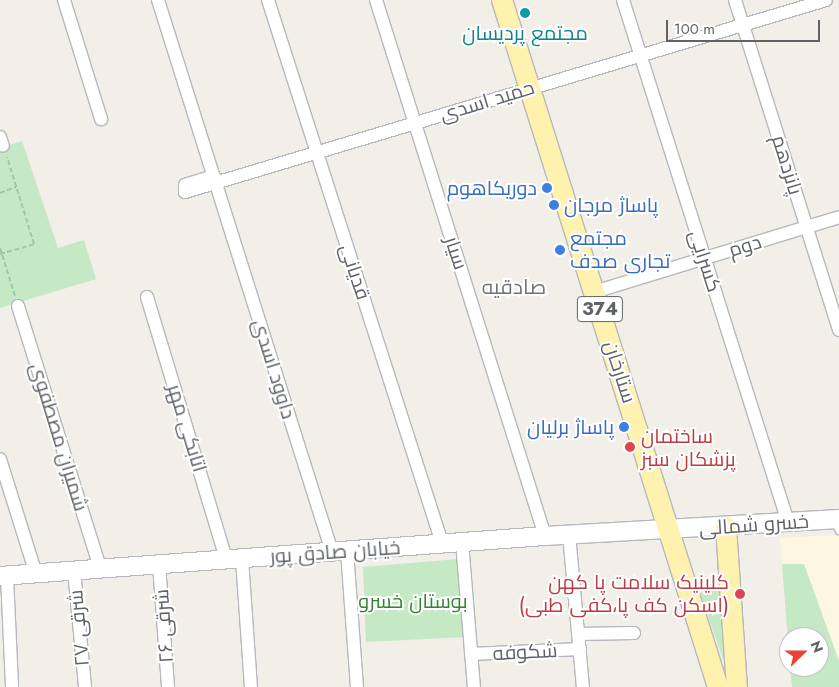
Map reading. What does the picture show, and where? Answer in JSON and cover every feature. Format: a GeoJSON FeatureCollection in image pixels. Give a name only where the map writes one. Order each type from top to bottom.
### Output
{"type":"FeatureCollection","features":[{"type":"Feature","properties":{"kind":"main road","name":"ستارخان"},"geometry":{"type":"LineString","coordinates":[[502,0],[718,687]]}},
{"type":"Feature","properties":{"kind":"main road","name":"خسرو شمالی"},"geometry":{"type":"LineString","coordinates":[[670,530],[788,522],[837,523]]}},
{"type":"Feature","properties":{"kind":"main road"},"geometry":{"type":"LineString","coordinates":[[726,527],[737,687]]}},
{"type":"Feature","properties":{"kind":"main road","name":"خیابان صادق پور"},"geometry":{"type":"LineString","coordinates":[[4,576],[569,534],[670,530]]}},
{"type":"Feature","properties":{"kind":"street"},"geometry":{"type":"LineString","coordinates":[[64,0],[101,119]]}},
{"type":"Feature","properties":{"kind":"street","name":"داوود اسدی"},"geometry":{"type":"LineString","coordinates":[[158,0],[215,181],[340,551],[357,687]]}},
{"type":"Feature","properties":{"kind":"street","name":"قدیانی"},"geometry":{"type":"LineString","coordinates":[[268,0],[442,543]]}},
{"type":"Feature","properties":{"kind":"street","name":"سیار"},"geometry":{"type":"LineString","coordinates":[[376,0],[545,536]]}},
{"type":"Feature","properties":{"kind":"street","name":"کسرایی"},"geometry":{"type":"LineString","coordinates":[[623,0],[788,522]]}},
{"type":"Feature","properties":{"kind":"street","name":"پانزدهم"},"geometry":{"type":"LineString","coordinates":[[735,0],[839,330]]}},
{"type":"Feature","properties":{"kind":"street","name":"حمید اسدی"},"geometry":{"type":"LineString","coordinates":[[215,181],[316,153],[826,0]]}},
{"type":"Feature","properties":{"kind":"street","name":"دوم"},"geometry":{"type":"LineString","coordinates":[[594,292],[839,217]]}},
{"type":"Feature","properties":{"kind":"street","name":"اتابکی مهر"},"geometry":{"type":"LineString","coordinates":[[147,297],[234,559],[251,687]]}},
{"type":"Feature","properties":{"kind":"street","name":"شمیران مصطفوی"},"geometry":{"type":"LineString","coordinates":[[18,306],[100,568]]}},
{"type":"Feature","properties":{"kind":"street"},"geometry":{"type":"LineString","coordinates":[[0,460],[36,574]]}},
{"type":"Feature","properties":{"kind":"street"},"geometry":{"type":"LineString","coordinates":[[569,534],[578,634],[586,685]]}},
{"type":"Feature","properties":{"kind":"street"},"geometry":{"type":"LineString","coordinates":[[462,542],[474,687]]}},
{"type":"Feature","properties":{"kind":"street","name":"۲۶ شرقی"},"geometry":{"type":"LineString","coordinates":[[159,564],[168,687]]}},
{"type":"Feature","properties":{"kind":"street","name":"۲۷ شرقی"},"geometry":{"type":"LineString","coordinates":[[74,570],[85,687]]}},
{"type":"Feature","properties":{"kind":"street"},"geometry":{"type":"LineString","coordinates":[[4,576],[12,687]]}},
{"type":"Feature","properties":{"kind":"street"},"geometry":{"type":"LineString","coordinates":[[578,634],[634,632]]}},
{"type":"Feature","properties":{"kind":"street","name":"شکوفه"},"geometry":{"type":"LineString","coordinates":[[471,654],[580,649]]}},
{"type":"Feature","properties":{"kind":"path"},"geometry":{"type":"LineString","coordinates":[[1,254],[34,244],[2,141]]}},
{"type":"Feature","properties":{"kind":"path"},"geometry":{"type":"LineString","coordinates":[[0,192],[16,188]]}},
{"type":"Feature","properties":{"kind":"path"},"geometry":{"type":"LineString","coordinates":[[0,248],[18,306]]}},
{"type":"Feature","properties":{"kind":"shaded area"},"geometry":{"type":"Polygon","coordinates":[[[839,535],[839,661],[829,633],[829,627],[827,627],[804,564],[782,564],[780,538],[839,535]]]}},
{"type":"Feature","properties":{"kind":"green space"},"geometry":{"type":"Polygon","coordinates":[[[22,141],[58,248],[84,240],[96,279],[0,308],[0,148],[22,141]]]}},
{"type":"Feature","properties":{"kind":"green space","name":"بوستان خسرو"},"geometry":{"type":"Polygon","coordinates":[[[459,559],[465,637],[366,642],[363,567],[459,559]]]}},
{"type":"Feature","properties":{"kind":"green space"},"geometry":{"type":"Polygon","coordinates":[[[782,564],[804,564],[827,627],[787,627],[782,564]]]}},
{"type":"Feature","properties":{"kind":"green space"},"geometry":{"type":"Polygon","coordinates":[[[722,586],[729,676],[700,593],[722,586]]]}},
{"type":"Feature","properties":{"kind":"green space"},"geometry":{"type":"Polygon","coordinates":[[[829,633],[839,661],[839,687],[792,687],[791,677],[829,677],[829,633]]]}},
{"type":"Feature","properties":{"kind":"place","name":"مجتمع پردیسان"},"geometry":{"type":"Point","coordinates":[525,13]}},
{"type":"Feature","properties":{"kind":"place","name":"دوریکاهوم"},"geometry":{"type":"Point","coordinates":[547,188]}},
{"type":"Feature","properties":{"kind":"place","name":"پاساژ مرجان"},"geometry":{"type":"Point","coordinates":[554,205]}},
{"type":"Feature","properties":{"kind":"place","name":"مجتمع تجاری صدف"},"geometry":{"type":"Point","coordinates":[560,250]}},
{"type":"Feature","properties":{"kind":"place","name":"پاساژ برلیان"},"geometry":{"type":"Point","coordinates":[624,427]}},
{"type":"Feature","properties":{"kind":"place","name":"ساختمان پزشکان سبز"},"geometry":{"type":"Point","coordinates":[630,447]}},
{"type":"Feature","properties":{"kind":"place","name":"کلینیک سلامت پا کهن (اسکن کف پا،کفی طبی)"},"geometry":{"type":"Point","coordinates":[740,594]}},
{"type":"Feature","properties":{"kind":"district","name":"صادقیه"},"geometry":{"type":"Point","coordinates":[514,287]}}]}
